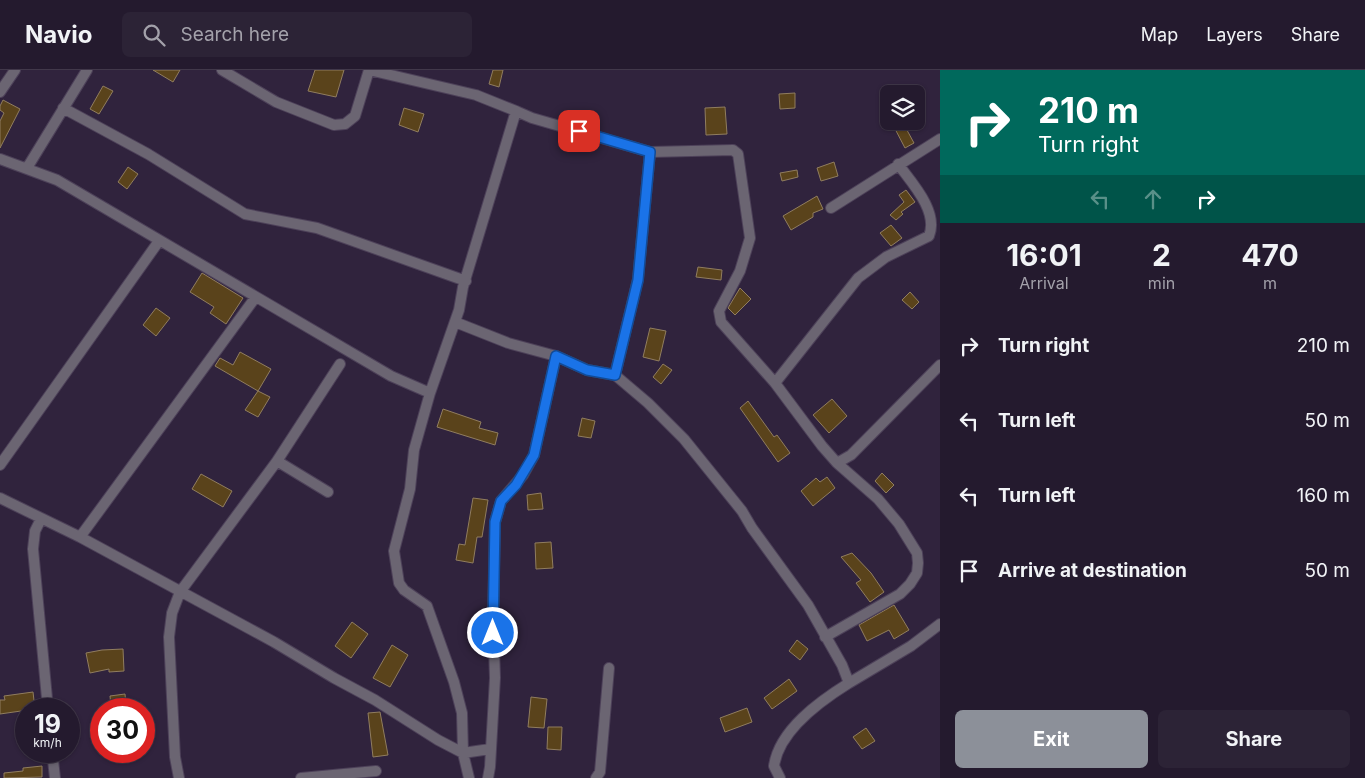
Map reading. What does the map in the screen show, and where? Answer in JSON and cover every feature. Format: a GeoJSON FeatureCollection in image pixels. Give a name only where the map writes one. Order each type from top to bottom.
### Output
{"type":"FeatureCollection","features":[{"type":"Feature","properties":{"kind":"street"},"geometry":{"type":"LineString","coordinates":[[0,92],[15,70]]}},
{"type":"Feature","properties":{"kind":"street"},"geometry":{"type":"LineString","coordinates":[[27,168],[88,70]]}},
{"type":"Feature","properties":{"kind":"street"},"geometry":{"type":"LineString","coordinates":[[222,70],[276,102],[334,125],[345,124],[356,116],[369,70],[476,95],[532,118],[650,152],[733,150],[738,154],[750,238],[740,271],[718,314],[731,335],[775,383],[822,446],[837,463],[878,499],[899,524],[917,553],[918,564],[910,584],[900,594],[825,637]]}},
{"type":"Feature","properties":{"kind":"street"},"geometry":{"type":"LineString","coordinates":[[63,108],[148,154],[245,214],[317,228],[466,281]]}},
{"type":"Feature","properties":{"kind":"street"},"geometry":{"type":"LineString","coordinates":[[469,778],[463,752],[460,703],[428,610],[424,604],[401,586],[395,568],[394,551],[410,489],[414,450],[430,393],[455,322],[516,111]]}},
{"type":"Feature","properties":{"kind":"street"},"geometry":{"type":"LineString","coordinates":[[831,208],[940,139]]}},
{"type":"Feature","properties":{"kind":"street"},"geometry":{"type":"LineString","coordinates":[[615,375],[638,280],[650,152]]}},
{"type":"Feature","properties":{"kind":"street"},"geometry":{"type":"LineString","coordinates":[[0,159],[64,184],[256,298],[311,327],[390,376],[430,393]]}},
{"type":"Feature","properties":{"kind":"street"},"geometry":{"type":"LineString","coordinates":[[775,383],[858,278],[886,257],[929,236],[931,230],[928,207],[898,164]]}},
{"type":"Feature","properties":{"kind":"street"},"geometry":{"type":"LineString","coordinates":[[0,465],[159,241]]}},
{"type":"Feature","properties":{"kind":"street"},"geometry":{"type":"LineString","coordinates":[[80,537],[256,298]]}},
{"type":"Feature","properties":{"kind":"street"},"geometry":{"type":"LineString","coordinates":[[455,322],[508,343],[556,356],[587,370],[615,375],[684,439],[729,494],[808,605],[842,665],[849,683]]}},
{"type":"Feature","properties":{"kind":"street"},"geometry":{"type":"LineString","coordinates":[[488,778],[495,678],[493,618],[495,522],[501,501],[520,480],[534,455],[556,356]]}},
{"type":"Feature","properties":{"kind":"street"},"geometry":{"type":"LineString","coordinates":[[179,778],[175,758],[169,637],[172,613],[180,592],[277,461],[340,364]]}},
{"type":"Feature","properties":{"kind":"street"},"geometry":{"type":"LineString","coordinates":[[837,463],[851,455],[940,365]]}},
{"type":"Feature","properties":{"kind":"street"},"geometry":{"type":"LineString","coordinates":[[277,461],[328,492]]}},
{"type":"Feature","properties":{"kind":"street"},"geometry":{"type":"LineString","coordinates":[[0,498],[80,537],[274,642],[375,700],[438,740],[463,752],[490,749]]}},
{"type":"Feature","properties":{"kind":"street"},"geometry":{"type":"LineString","coordinates":[[41,519],[35,530],[33,549],[47,698]]}},
{"type":"Feature","properties":{"kind":"street"},"geometry":{"type":"LineString","coordinates":[[780,778],[774,766],[781,744],[815,706],[911,646],[940,624]]}},
{"type":"Feature","properties":{"kind":"street"},"geometry":{"type":"LineString","coordinates":[[596,778],[600,772],[610,668]]}},
{"type":"Feature","properties":{"kind":"street"},"geometry":{"type":"LineString","coordinates":[[53,763],[55,778]]}},
{"type":"Feature","properties":{"kind":"street"},"geometry":{"type":"LineString","coordinates":[[301,778],[376,771]]}},
{"type":"Feature","properties":{"kind":"building"},"geometry":{"type":"Polygon","coordinates":[[[153,70],[180,70],[173,82],[153,70]]]}},
{"type":"Feature","properties":{"kind":"building"},"geometry":{"type":"Polygon","coordinates":[[[315,70],[344,70],[336,97],[308,91],[315,70]]]}},
{"type":"Feature","properties":{"kind":"building"},"geometry":{"type":"Polygon","coordinates":[[[493,70],[503,70],[499,87],[489,84],[493,70]]]}},
{"type":"Feature","properties":{"kind":"building"},"geometry":{"type":"Polygon","coordinates":[[[103,86],[113,91],[99,114],[90,109],[103,86]]]}},
{"type":"Feature","properties":{"kind":"building"},"geometry":{"type":"Polygon","coordinates":[[[795,93],[795,108],[780,109],[779,94],[795,93]]]}},
{"type":"Feature","properties":{"kind":"building"},"geometry":{"type":"Polygon","coordinates":[[[3,100],[20,109],[0,148],[0,121],[4,113],[0,110],[0,106],[3,100]]]}},
{"type":"Feature","properties":{"kind":"building"},"geometry":{"type":"Polygon","coordinates":[[[725,107],[727,134],[706,135],[705,108],[725,107]]]}},
{"type":"Feature","properties":{"kind":"building"},"geometry":{"type":"Polygon","coordinates":[[[404,108],[424,114],[418,132],[399,125],[404,108]]]}},
{"type":"Feature","properties":{"kind":"building"},"geometry":{"type":"Polygon","coordinates":[[[896,130],[907,130],[914,143],[905,148],[896,130]]]}},
{"type":"Feature","properties":{"kind":"building"},"geometry":{"type":"Polygon","coordinates":[[[834,162],[838,176],[821,181],[817,168],[834,162]]]}},
{"type":"Feature","properties":{"kind":"building"},"geometry":{"type":"Polygon","coordinates":[[[128,167],[138,174],[127,189],[118,182],[128,167]]]}},
{"type":"Feature","properties":{"kind":"building"},"geometry":{"type":"Polygon","coordinates":[[[797,170],[798,177],[782,181],[780,173],[797,170]]]}},
{"type":"Feature","properties":{"kind":"building"},"geometry":{"type":"Polygon","coordinates":[[[906,190],[915,202],[901,212],[903,214],[896,220],[890,215],[904,202],[899,195],[906,190]]]}},
{"type":"Feature","properties":{"kind":"building"},"geometry":{"type":"Polygon","coordinates":[[[817,196],[823,209],[813,213],[813,217],[791,230],[783,216],[817,196]]]}},
{"type":"Feature","properties":{"kind":"building"},"geometry":{"type":"Polygon","coordinates":[[[891,225],[902,238],[891,246],[880,233],[891,225]]]}},
{"type":"Feature","properties":{"kind":"building"},"geometry":{"type":"Polygon","coordinates":[[[698,267],[722,270],[721,280],[696,277],[698,267]]]}},
{"type":"Feature","properties":{"kind":"building"},"geometry":{"type":"Polygon","coordinates":[[[202,273],[243,298],[226,324],[210,313],[214,307],[190,292],[202,273]]]}},
{"type":"Feature","properties":{"kind":"building"},"geometry":{"type":"Polygon","coordinates":[[[740,288],[751,299],[735,315],[728,308],[740,288]]]}},
{"type":"Feature","properties":{"kind":"building"},"geometry":{"type":"Polygon","coordinates":[[[910,292],[919,302],[912,309],[902,300],[910,292]]]}},
{"type":"Feature","properties":{"kind":"building"},"geometry":{"type":"Polygon","coordinates":[[[156,308],[170,318],[156,336],[143,325],[156,308]]]}},
{"type":"Feature","properties":{"kind":"building"},"geometry":{"type":"Polygon","coordinates":[[[650,328],[666,331],[659,361],[643,357],[650,328]]]}},
{"type":"Feature","properties":{"kind":"building"},"geometry":{"type":"Polygon","coordinates":[[[240,352],[271,369],[258,391],[215,366],[220,358],[233,365],[240,352]]]}},
{"type":"Feature","properties":{"kind":"building"},"geometry":{"type":"Polygon","coordinates":[[[663,364],[672,370],[661,384],[653,377],[663,364]]]}},
{"type":"Feature","properties":{"kind":"building"},"geometry":{"type":"Polygon","coordinates":[[[258,391],[270,397],[258,417],[245,410],[258,391]]]}},
{"type":"Feature","properties":{"kind":"building"},"geometry":{"type":"Polygon","coordinates":[[[832,399],[847,416],[829,433],[813,415],[832,399]]]}},
{"type":"Feature","properties":{"kind":"building"},"geometry":{"type":"Polygon","coordinates":[[[748,401],[774,437],[777,435],[790,453],[778,462],[740,408],[748,401]]]}},
{"type":"Feature","properties":{"kind":"building"},"geometry":{"type":"Polygon","coordinates":[[[443,409],[481,422],[479,428],[498,433],[495,445],[437,427],[443,409]]]}},
{"type":"Feature","properties":{"kind":"building"},"geometry":{"type":"Polygon","coordinates":[[[582,418],[595,421],[591,438],[578,436],[582,418]]]}},
{"type":"Feature","properties":{"kind":"building"},"geometry":{"type":"Polygon","coordinates":[[[882,473],[894,485],[886,493],[875,481],[882,473]]]}},
{"type":"Feature","properties":{"kind":"building"},"geometry":{"type":"Polygon","coordinates":[[[201,474],[232,491],[223,507],[192,489],[201,474]]]}},
{"type":"Feature","properties":{"kind":"building"},"geometry":{"type":"Polygon","coordinates":[[[827,477],[835,488],[813,506],[801,491],[816,478],[820,482],[827,477]]]}},
{"type":"Feature","properties":{"kind":"building"},"geometry":{"type":"Polygon","coordinates":[[[541,493],[543,509],[528,510],[527,495],[541,493]]]}},
{"type":"Feature","properties":{"kind":"building"},"geometry":{"type":"Polygon","coordinates":[[[473,498],[488,500],[482,537],[477,537],[473,563],[456,560],[459,544],[465,545],[473,498]]]}},
{"type":"Feature","properties":{"kind":"building"},"geometry":{"type":"Polygon","coordinates":[[[551,542],[553,568],[536,569],[535,543],[551,542]]]}},
{"type":"Feature","properties":{"kind":"building"},"geometry":{"type":"Polygon","coordinates":[[[852,553],[871,573],[884,592],[870,602],[856,583],[861,580],[841,557],[852,553]]]}},
{"type":"Feature","properties":{"kind":"building"},"geometry":{"type":"Polygon","coordinates":[[[894,605],[909,630],[894,639],[889,630],[867,641],[859,625],[894,605]]]}},
{"type":"Feature","properties":{"kind":"building"},"geometry":{"type":"Polygon","coordinates":[[[352,622],[368,634],[351,658],[335,646],[352,622]]]}},
{"type":"Feature","properties":{"kind":"building"},"geometry":{"type":"Polygon","coordinates":[[[797,640],[808,649],[800,660],[789,651],[797,640]]]}},
{"type":"Feature","properties":{"kind":"building"},"geometry":{"type":"Polygon","coordinates":[[[392,645],[408,655],[390,687],[373,678],[392,645]]]}},
{"type":"Feature","properties":{"kind":"building"},"geometry":{"type":"Polygon","coordinates":[[[123,649],[124,671],[109,672],[109,669],[90,673],[86,653],[123,649]]]}},
{"type":"Feature","properties":{"kind":"building"},"geometry":{"type":"Polygon","coordinates":[[[789,679],[797,691],[772,709],[764,698],[789,679]]]}},
{"type":"Feature","properties":{"kind":"building"},"geometry":{"type":"Polygon","coordinates":[[[33,692],[34,698],[15,698],[15,712],[0,714],[0,700],[5,700],[4,696],[33,692]]]}},
{"type":"Feature","properties":{"kind":"building"},"geometry":{"type":"Polygon","coordinates":[[[125,694],[125,698],[110,698],[110,696],[125,694]]]}},
{"type":"Feature","properties":{"kind":"building"},"geometry":{"type":"Polygon","coordinates":[[[531,697],[547,699],[544,728],[528,727],[531,697]]]}},
{"type":"Feature","properties":{"kind":"building"},"geometry":{"type":"Polygon","coordinates":[[[747,708],[752,722],[725,732],[720,718],[747,708]]]}},
{"type":"Feature","properties":{"kind":"building"},"geometry":{"type":"Polygon","coordinates":[[[380,712],[388,755],[373,757],[368,713],[380,712]]]}},
{"type":"Feature","properties":{"kind":"building"},"geometry":{"type":"Polygon","coordinates":[[[548,727],[562,727],[561,750],[547,749],[548,727]]]}},
{"type":"Feature","properties":{"kind":"building"},"geometry":{"type":"Polygon","coordinates":[[[866,728],[875,741],[862,749],[853,737],[866,728]]]}},
{"type":"Feature","properties":{"kind":"building"},"geometry":{"type":"Polygon","coordinates":[[[42,766],[42,777],[4,778],[4,773],[42,766]]]}},
{"type":"Feature","properties":{"kind":"route"},"geometry":{"type":"LineString","coordinates":[[493,633],[495,522],[501,501],[510,488],[516,485],[534,455],[556,356],[587,370],[615,375],[638,280],[650,152],[579,131]]}}]}
